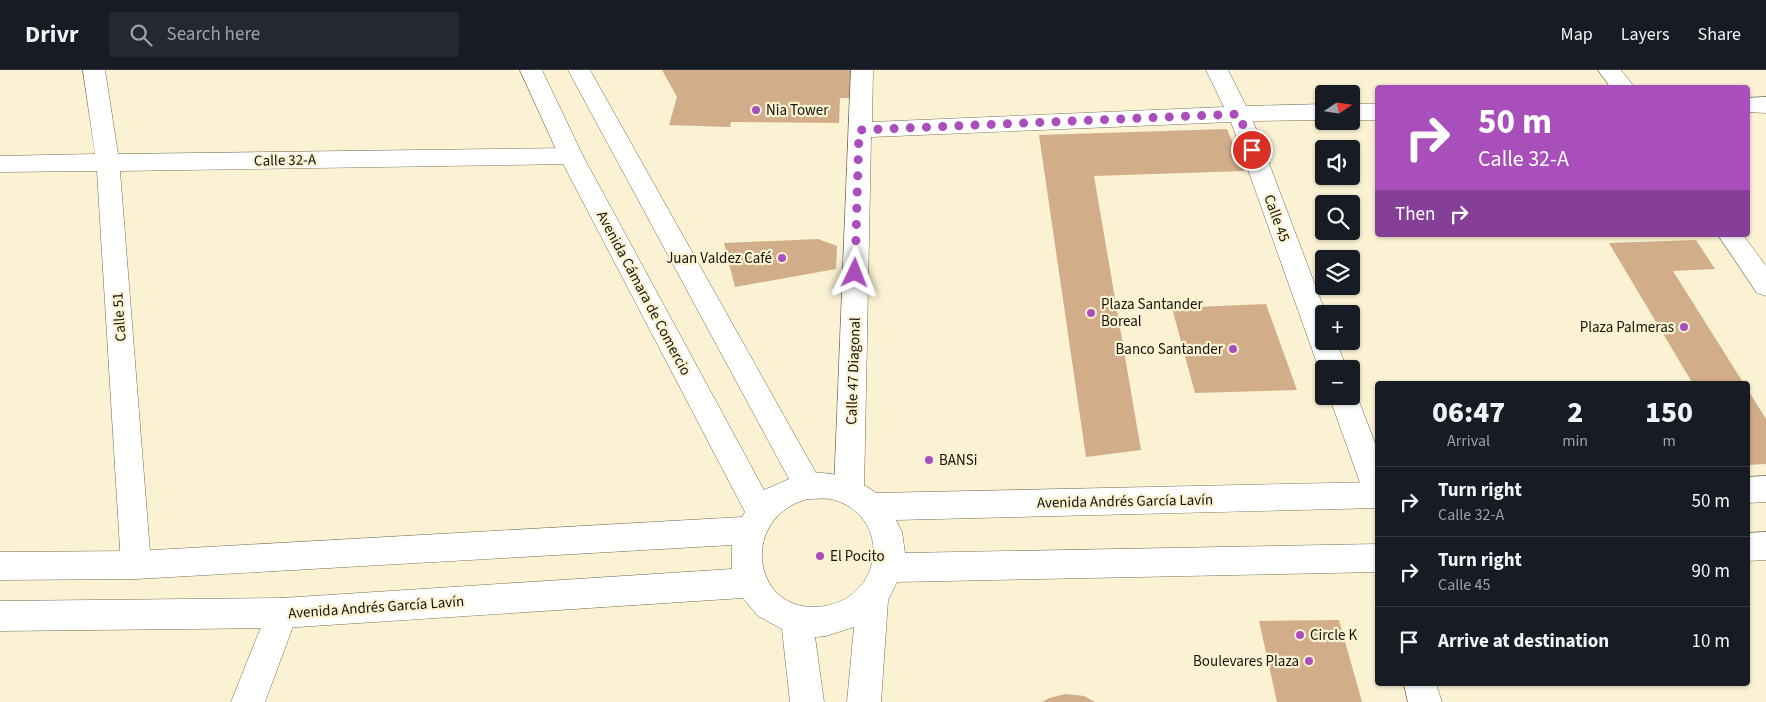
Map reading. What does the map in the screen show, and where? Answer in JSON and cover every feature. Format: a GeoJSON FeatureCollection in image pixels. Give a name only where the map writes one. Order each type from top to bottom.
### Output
{"type":"FeatureCollection","features":[{"type":"Feature","properties":{"kind":"main road","name":"Calle 51"},"geometry":{"type":"LineString","coordinates":[[94,70],[108,162],[136,565]]}},
{"type":"Feature","properties":{"kind":"main road","name":"Avenida Cámara de Comercio"},"geometry":{"type":"LineString","coordinates":[[531,70],[571,156],[755,521]]}},
{"type":"Feature","properties":{"kind":"main road"},"geometry":{"type":"LineString","coordinates":[[579,70],[808,486]]}},
{"type":"Feature","properties":{"kind":"main road","name":"Calle 47 Diagonal"},"geometry":{"type":"LineString","coordinates":[[861,499],[859,130],[862,70]]}},
{"type":"Feature","properties":{"kind":"main road","name":"Calle 45"},"geometry":{"type":"LineString","coordinates":[[1218,70],[1239,114],[1330,360]]}},
{"type":"Feature","properties":{"kind":"main road"},"geometry":{"type":"LineString","coordinates":[[1609,70],[1622,85]]}},
{"type":"Feature","properties":{"kind":"main road"},"geometry":{"type":"LineString","coordinates":[[1750,105],[1766,105]]}},
{"type":"Feature","properties":{"kind":"main road"},"geometry":{"type":"LineString","coordinates":[[859,130],[1315,112]]}},
{"type":"Feature","properties":{"kind":"main road"},"geometry":{"type":"LineString","coordinates":[[1360,112],[1375,112]]}},
{"type":"Feature","properties":{"kind":"main road","name":"Calle 32-A"},"geometry":{"type":"LineString","coordinates":[[0,164],[571,156]]}},
{"type":"Feature","properties":{"kind":"main road"},"geometry":{"type":"LineString","coordinates":[[1731,237],[1766,286]]}},
{"type":"Feature","properties":{"kind":"main road"},"geometry":{"type":"LineString","coordinates":[[1346,405],[1375,482]]}},
{"type":"Feature","properties":{"kind":"main road"},"geometry":{"type":"LineString","coordinates":[[808,486],[829,486],[861,499],[885,525],[890,546],[889,568],[882,584],[872,598],[856,610],[838,618],[818,622],[797,620],[778,612],[762,600],[751,583],[746,566],[745,548],[755,521],[774,500],[790,491],[808,486]]}},
{"type":"Feature","properties":{"kind":"main road"},"geometry":{"type":"LineString","coordinates":[[1750,490],[1766,489]]}},
{"type":"Feature","properties":{"kind":"main road","name":"Avenida Andrés García Lavín"},"geometry":{"type":"LineString","coordinates":[[861,499],[1375,494]]}},
{"type":"Feature","properties":{"kind":"main road"},"geometry":{"type":"LineString","coordinates":[[0,566],[136,565],[755,521]]}},
{"type":"Feature","properties":{"kind":"main road"},"geometry":{"type":"LineString","coordinates":[[1750,547],[1766,546]]}},
{"type":"Feature","properties":{"kind":"main road"},"geometry":{"type":"LineString","coordinates":[[889,568],[1375,558]]}},
{"type":"Feature","properties":{"kind":"main road","name":"Avenida Andrés García Lavín"},"geometry":{"type":"LineString","coordinates":[[0,616],[282,613],[751,583]]}},
{"type":"Feature","properties":{"kind":"main road"},"geometry":{"type":"LineString","coordinates":[[864,702],[872,598]]}},
{"type":"Feature","properties":{"kind":"main road"},"geometry":{"type":"LineString","coordinates":[[248,702],[282,613]]}},
{"type":"Feature","properties":{"kind":"main road"},"geometry":{"type":"LineString","coordinates":[[797,620],[807,702]]}},
{"type":"Feature","properties":{"kind":"main road"},"geometry":{"type":"LineString","coordinates":[[1421,686],[1425,702]]}},
{"type":"Feature","properties":{"kind":"building","name":"Nia Tower"},"geometry":{"type":"Polygon","coordinates":[[[662,70],[853,70],[853,98],[840,98],[839,123],[731,122],[730,127],[669,125],[677,97],[662,70]]]}},
{"type":"Feature","properties":{"kind":"building","name":"Plaza Santander Boreal"},"geometry":{"type":"Polygon","coordinates":[[[1227,129],[1244,171],[1094,176],[1141,450],[1086,457],[1039,135],[1227,129]]]}},
{"type":"Feature","properties":{"kind":"building","name":"Juan Valdez Café"},"geometry":{"type":"Polygon","coordinates":[[[818,239],[837,246],[836,269],[735,287],[724,243],[818,239]]]}},
{"type":"Feature","properties":{"kind":"building","name":"Plaza Palmeras"},"geometry":{"type":"Polygon","coordinates":[[[1696,240],[1715,269],[1673,271],[1742,381],[1691,381],[1609,243],[1696,240]]]}},
{"type":"Feature","properties":{"kind":"building","name":"Banco Santander"},"geometry":{"type":"Polygon","coordinates":[[[1266,304],[1297,390],[1195,393],[1172,308],[1266,304]]]}},
{"type":"Feature","properties":{"kind":"building"},"geometry":{"type":"Polygon","coordinates":[[[1750,393],[1766,419],[1766,464],[1750,465],[1750,393]]]}},
{"type":"Feature","properties":{"kind":"building","name":"Boulevares Plaza"},"geometry":{"type":"Polygon","coordinates":[[[1339,620],[1362,702],[1277,702],[1259,621],[1339,620]]]}},
{"type":"Feature","properties":{"kind":"building"},"geometry":{"type":"Polygon","coordinates":[[[1066,694],[1084,696],[1095,702],[1042,702],[1049,698],[1066,694]]]}},
{"type":"Feature","properties":{"kind":"place","name":"Nia Tower"},"geometry":{"type":"Point","coordinates":[756,110]}},
{"type":"Feature","properties":{"kind":"place","name":"Juan Valdez Café"},"geometry":{"type":"Point","coordinates":[782,258]}},
{"type":"Feature","properties":{"kind":"place","name":"Plaza Santander Boreal"},"geometry":{"type":"Point","coordinates":[1091,313]}},
{"type":"Feature","properties":{"kind":"place","name":"Plaza Palmeras"},"geometry":{"type":"Point","coordinates":[1684,327]}},
{"type":"Feature","properties":{"kind":"place","name":"Banco Santander"},"geometry":{"type":"Point","coordinates":[1233,349]}},
{"type":"Feature","properties":{"kind":"place","name":"BANSi"},"geometry":{"type":"Point","coordinates":[929,460]}},
{"type":"Feature","properties":{"kind":"place","name":"El Pocito"},"geometry":{"type":"Point","coordinates":[820,556]}},
{"type":"Feature","properties":{"kind":"place","name":"Circle K"},"geometry":{"type":"Point","coordinates":[1300,635]}},
{"type":"Feature","properties":{"kind":"place","name":"Boulevares Plaza"},"geometry":{"type":"Point","coordinates":[1309,661]}},
{"type":"Feature","properties":{"kind":"route"},"geometry":{"type":"LineString","coordinates":[[855,273],[859,130],[1239,114],[1252,150]]}}]}
